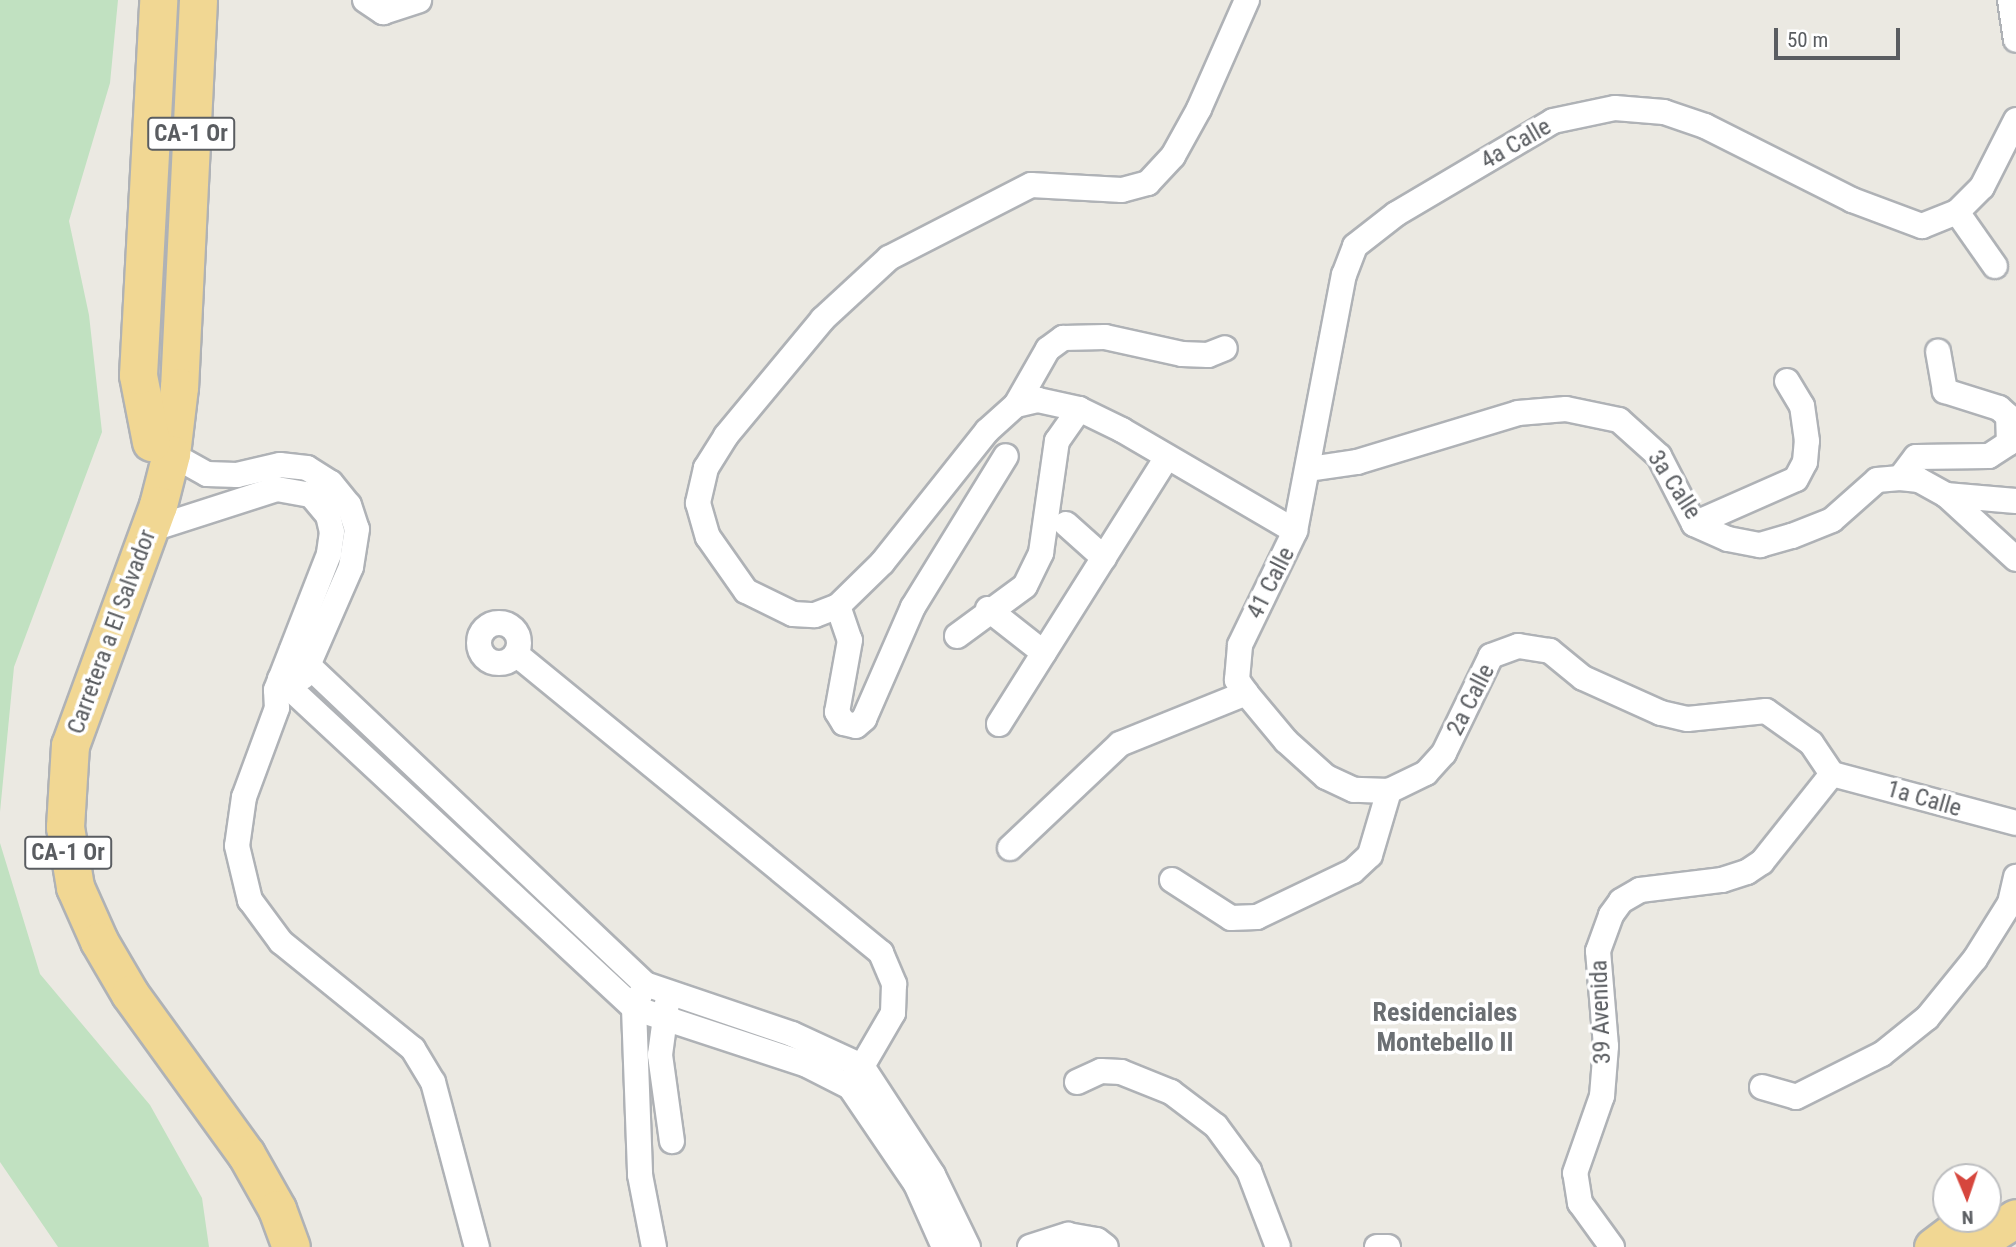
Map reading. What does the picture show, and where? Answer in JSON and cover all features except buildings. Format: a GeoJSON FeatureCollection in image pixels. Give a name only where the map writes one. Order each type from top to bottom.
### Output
{"type":"FeatureCollection","features":[{"type":"Feature","properties":{"kind":"highway"},"geometry":{"type":"LineString","coordinates":[[158,0],[138,375],[161,448]]}},
{"type":"Feature","properties":{"kind":"highway","name":"Carretera a El Salvador"},"geometry":{"type":"LineString","coordinates":[[176,0],[173,267],[176,415],[55,723],[44,786],[47,862],[52,888],[87,966],[236,1180],[269,1247]]}},
{"type":"Feature","properties":{"kind":"highway","name":"Carretera a El Salvador"},"geometry":{"type":"LineString","coordinates":[[198,0],[173,267],[161,448],[149,530],[70,745],[65,827],[70,863],[84,911],[114,968],[246,1154],[276,1209],[291,1247]]}},
{"type":"Feature","properties":{"kind":"highway"},"geometry":{"type":"LineString","coordinates":[[176,415],[192,374],[201,281],[215,0]]}},
{"type":"Feature","properties":{"kind":"highway"},"geometry":{"type":"LineString","coordinates":[[1970,1247],[2016,1218]]}},
{"type":"Feature","properties":{"kind":"highway"},"geometry":{"type":"LineString","coordinates":[[1933,1247],[1952,1233]]}},
{"type":"Feature","properties":{"kind":"street"},"geometry":{"type":"LineString","coordinates":[[365,0],[383,12],[419,0]]}},
{"type":"Feature","properties":{"kind":"street"},"geometry":{"type":"LineString","coordinates":[[1225,348],[1208,355],[1182,354],[1105,337],[1063,338],[1048,349],[1016,405],[986,431],[883,563],[838,606],[815,615],[793,614],[746,591],[725,566],[708,537],[698,503],[706,468],[726,436],[823,319],[889,258],[1031,185],[1122,190],[1148,183],[1173,156],[1199,109],[1247,0]]}},
{"type":"Feature","properties":{"kind":"street"},"geometry":{"type":"LineString","coordinates":[[2010,0],[2016,40]]}},
{"type":"Feature","properties":{"kind":"street","name":"4a Calle"},"geometry":{"type":"LineString","coordinates":[[1309,469],[1344,275],[1355,246],[1396,214],[1553,121],[1615,108],[1664,112],[1705,126],[1852,200],[1922,226],[1957,212],[1982,187],[2016,120]]}},
{"type":"Feature","properties":{"kind":"street"},"geometry":{"type":"LineString","coordinates":[[1957,212],[1995,266]]}},
{"type":"Feature","properties":{"kind":"street"},"geometry":{"type":"LineString","coordinates":[[1900,478],[1916,457],[1989,456],[2009,443],[2008,416],[1999,408],[1945,391],[1938,352]]}},
{"type":"Feature","properties":{"kind":"street"},"geometry":{"type":"LineString","coordinates":[[1695,524],[1796,479],[1805,462],[1807,441],[1802,407],[1787,382]]}},
{"type":"Feature","properties":{"kind":"street"},"geometry":{"type":"LineString","coordinates":[[1016,405],[1038,400],[1079,409],[1296,531]]}},
{"type":"Feature","properties":{"kind":"street"},"geometry":{"type":"LineString","coordinates":[[957,636],[988,609],[1025,586],[1041,554],[1057,440],[1079,409]]}},
{"type":"Feature","properties":{"kind":"street","name":"3a Calle"},"geometry":{"type":"LineString","coordinates":[[1309,469],[1357,462],[1518,413],[1566,409],[1619,420],[1659,456],[1695,524],[1728,539],[1760,545],[1832,520],[1877,480],[1900,478]]}},
{"type":"Feature","properties":{"kind":"street"},"geometry":{"type":"LineString","coordinates":[[161,448],[207,474],[279,477],[310,495],[328,515],[332,532],[329,554],[300,657],[277,708],[244,797],[237,846],[250,900],[281,942],[413,1049],[433,1082],[477,1247]]}},
{"type":"Feature","properties":{"kind":"street"},"geometry":{"type":"LineString","coordinates":[[838,606],[850,640],[836,712],[844,723],[856,726],[864,719],[913,607],[1006,456]]}},
{"type":"Feature","properties":{"kind":"street"},"geometry":{"type":"LineString","coordinates":[[999,724],[1167,457]]}},
{"type":"Feature","properties":{"kind":"street","name":"41 Calle"},"geometry":{"type":"LineString","coordinates":[[1246,693],[1237,680],[1240,645],[1296,531],[1309,469]]}},
{"type":"Feature","properties":{"kind":"street"},"geometry":{"type":"LineString","coordinates":[[200,513],[207,474]]}},
{"type":"Feature","properties":{"kind":"street"},"geometry":{"type":"LineString","coordinates":[[149,530],[200,513],[279,477]]}},
{"type":"Feature","properties":{"kind":"street"},"geometry":{"type":"LineString","coordinates":[[1900,478],[1919,480],[1946,495],[2016,559]]}},
{"type":"Feature","properties":{"kind":"street"},"geometry":{"type":"LineString","coordinates":[[1946,495],[2016,501]]}},
{"type":"Feature","properties":{"kind":"street"},"geometry":{"type":"LineString","coordinates":[[1066,524],[1104,558]]}},
{"type":"Feature","properties":{"kind":"street"},"geometry":{"type":"LineString","coordinates":[[988,609],[1044,653]]}},
{"type":"Feature","properties":{"kind":"street","name":"2a Calle"},"geometry":{"type":"LineString","coordinates":[[1246,693],[1286,741],[1326,777],[1354,790],[1389,791],[1426,774],[1444,753],[1492,656],[1518,646],[1550,651],[1583,678],[1661,713],[1688,719],[1766,711],[1811,743],[1832,774]]}},
{"type":"Feature","properties":{"kind":"street"},"geometry":{"type":"LineString","coordinates":[[516,654],[881,953],[894,984],[892,1013],[856,1076]]}},
{"type":"Feature","properties":{"kind":"street"},"geometry":{"type":"LineString","coordinates":[[300,657],[666,1006]]}},
{"type":"Feature","properties":{"kind":"street"},"geometry":{"type":"LineString","coordinates":[[288,685],[634,1008],[666,1006],[792,1034],[856,1076],[933,1175],[968,1247]]}},
{"type":"Feature","properties":{"kind":"street"},"geometry":{"type":"LineString","coordinates":[[1010,849],[1120,744],[1246,693]]}},
{"type":"Feature","properties":{"kind":"street","name":"1a Calle"},"geometry":{"type":"LineString","coordinates":[[1832,774],[2016,823]]}},
{"type":"Feature","properties":{"kind":"street","name":"39 Avenida"},"geometry":{"type":"LineString","coordinates":[[1612,1247],[1580,1203],[1575,1173],[1602,1096],[1606,1046],[1598,951],[1611,915],[1621,901],[1640,890],[1722,880],[1747,872],[1762,862],[1832,774]]}},
{"type":"Feature","properties":{"kind":"street"},"geometry":{"type":"LineString","coordinates":[[1172,880],[1231,918],[1257,917],[1336,880],[1370,855],[1389,791]]}},
{"type":"Feature","properties":{"kind":"street"},"geometry":{"type":"LineString","coordinates":[[1762,1087],[1796,1097],[1882,1054],[1927,1018],[1975,959],[2010,903],[2016,877]]}},
{"type":"Feature","properties":{"kind":"street"},"geometry":{"type":"LineString","coordinates":[[645,984],[634,1008],[640,1175],[654,1247]]}},
{"type":"Feature","properties":{"kind":"street"},"geometry":{"type":"LineString","coordinates":[[666,1006],[660,1055],[671,1141]]}},
{"type":"Feature","properties":{"kind":"street"},"geometry":{"type":"LineString","coordinates":[[1077,1082],[1101,1071],[1121,1072],[1171,1092],[1216,1126],[1249,1171],[1278,1247]]}},
{"type":"Feature","properties":{"kind":"street"},"geometry":{"type":"LineString","coordinates":[[856,1076],[916,1184],[944,1247]]}},
{"type":"Feature","properties":{"kind":"street"},"geometry":{"type":"LineString","coordinates":[[1030,1247],[1068,1235],[1097,1240],[1106,1247]]}},
{"type":"Feature","properties":{"kind":"street"},"geometry":{"type":"LineString","coordinates":[[1377,1247],[1388,1247]]}},
{"type":"Feature","properties":{"kind":"green space"},"geometry":{"type":"Polygon","coordinates":[[[0,0],[118,0],[110,83],[69,221],[89,315],[102,432],[14,667],[0,812],[0,0]]]}},
{"type":"Feature","properties":{"kind":"green space"},"geometry":{"type":"Polygon","coordinates":[[[0,843],[40,974],[150,1105],[202,1198],[209,1247],[58,1247],[0,1162],[0,843]]]}},
{"type":"Feature","properties":{"kind":"district","name":"Residenciales Montebello II"},"geometry":{"type":"Point","coordinates":[1445,1028]}}]}
